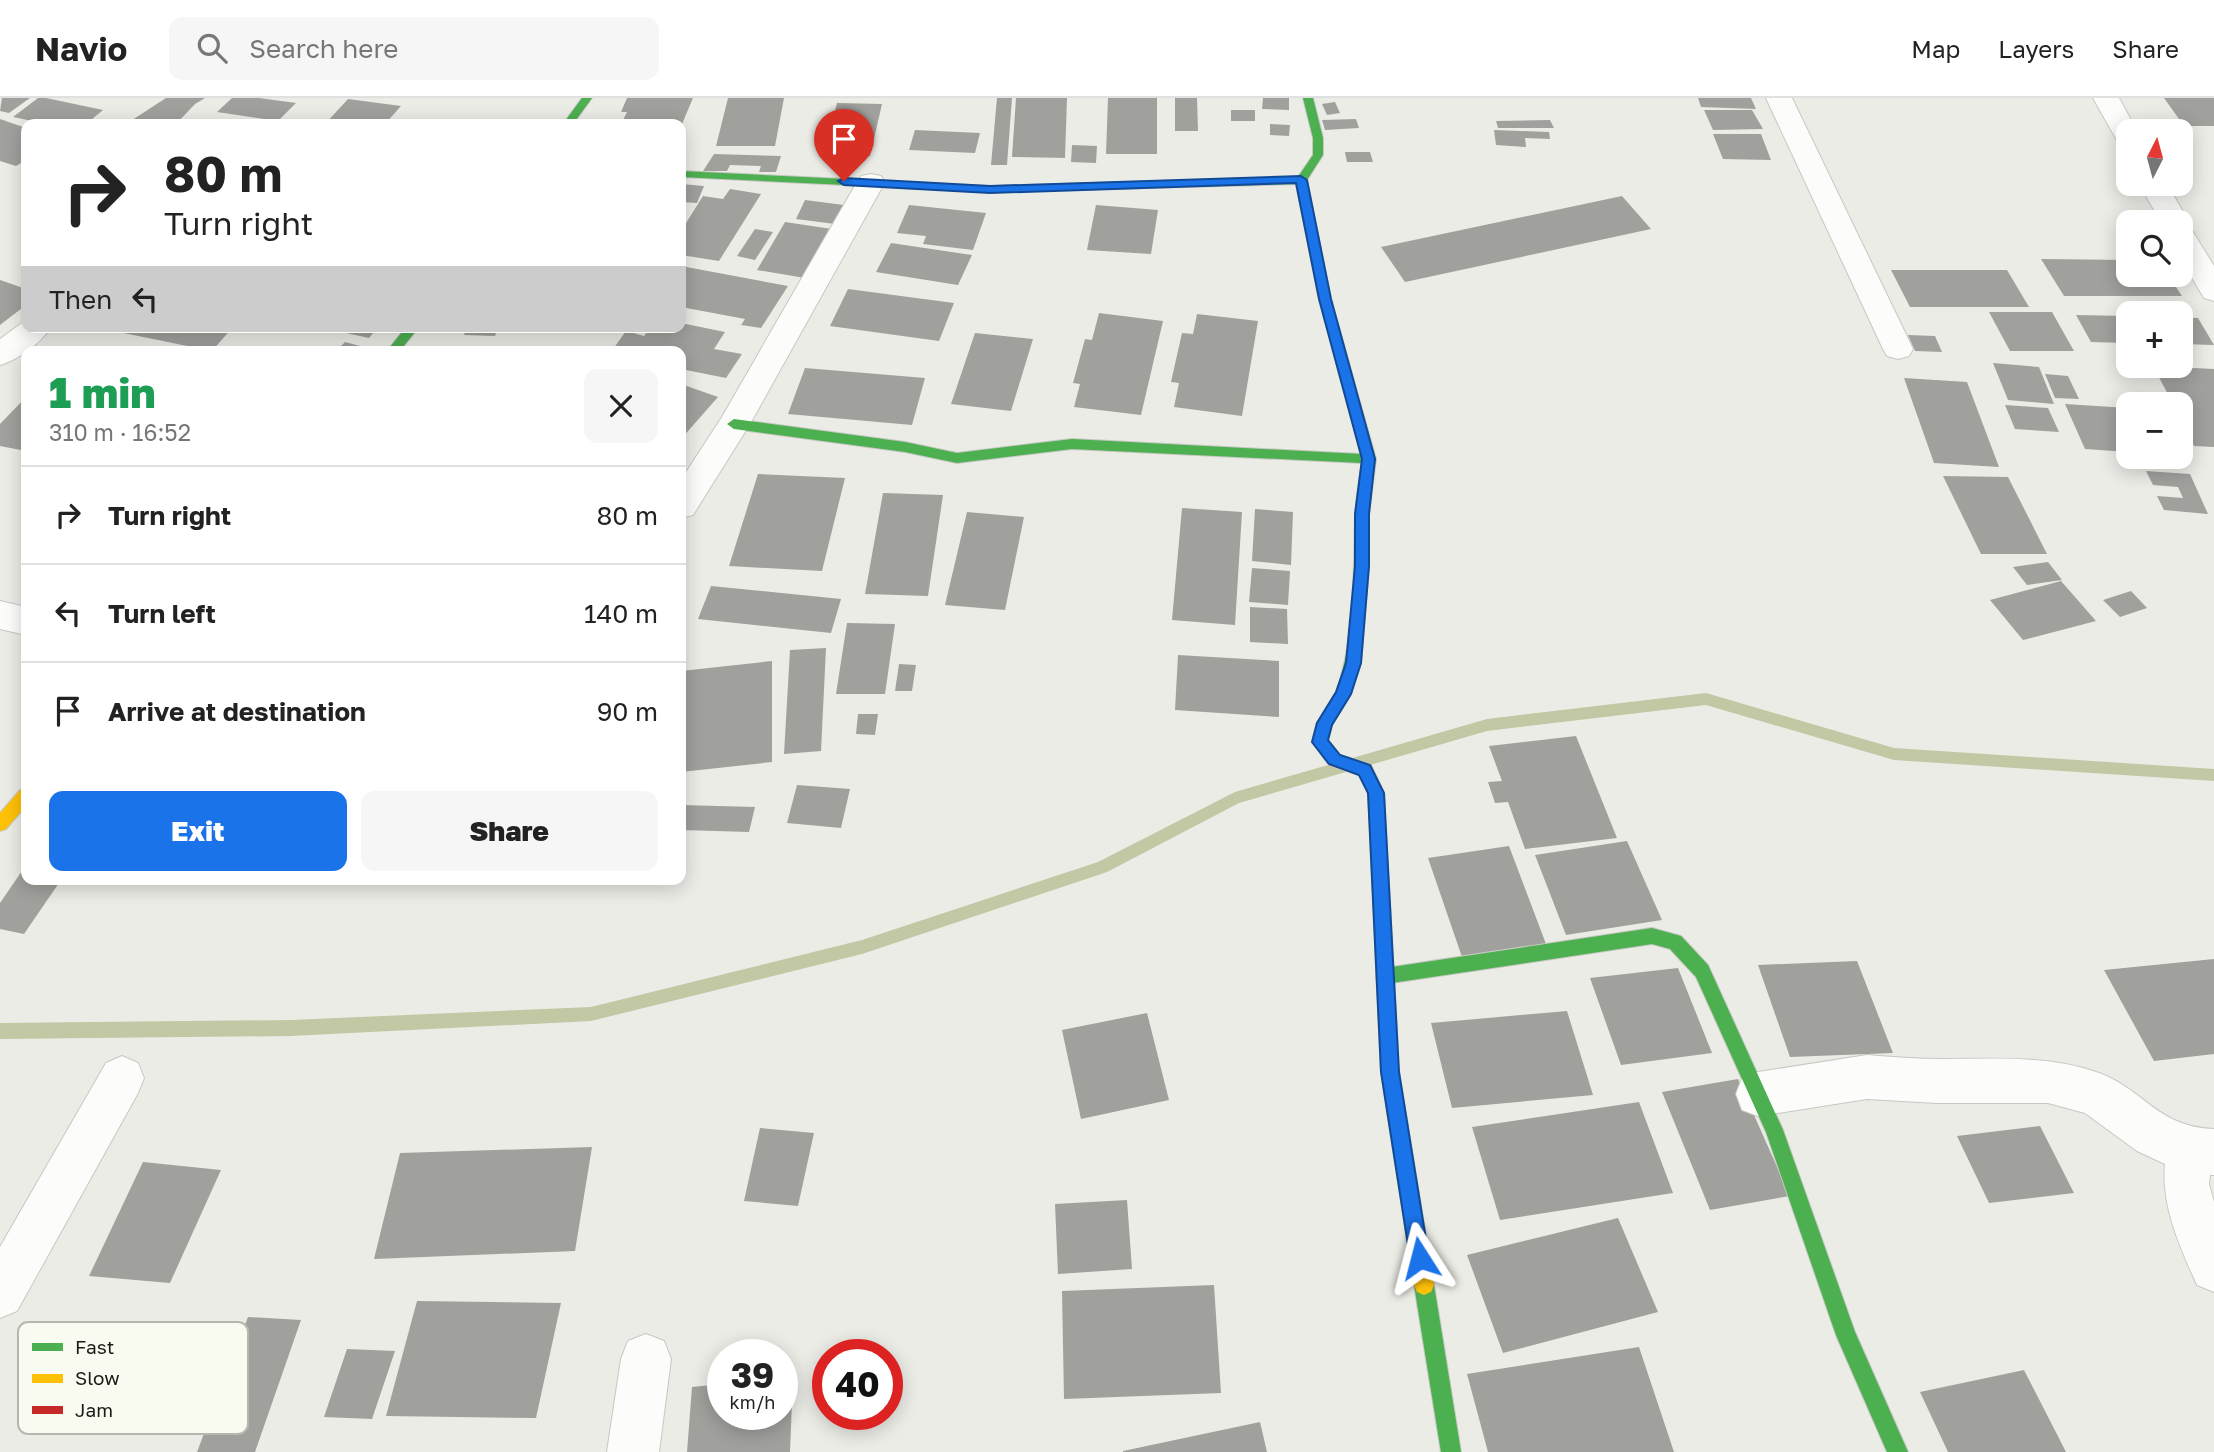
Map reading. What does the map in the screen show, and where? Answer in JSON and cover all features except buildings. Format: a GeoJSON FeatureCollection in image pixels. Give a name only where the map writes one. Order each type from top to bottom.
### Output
{"type":"FeatureCollection","features":[{"type":"Feature","properties":{"kind":"street"},"geometry":{"type":"LineString","coordinates":[[572,119],[587,98]]}},
{"type":"Feature","properties":{"kind":"street"},"geometry":{"type":"LineString","coordinates":[[1308,98],[1318,138],[1318,155],[1301,180],[1325,299],[1368,459],[1362,514],[1362,566],[1354,663],[1343,694],[1325,723],[1320,742],[1335,760],[1364,770],[1376,793],[1390,1072],[1451,1452]]}},
{"type":"Feature","properties":{"kind":"street"},"geometry":{"type":"LineString","coordinates":[[1779,98],[1898,349]]}},
{"type":"Feature","properties":{"kind":"street"},"geometry":{"type":"LineString","coordinates":[[2106,98],[2118,119]]}},
{"type":"Feature","properties":{"kind":"street"},"geometry":{"type":"LineString","coordinates":[[686,174],[990,189],[1301,180]]}},
{"type":"Feature","properties":{"kind":"street"},"geometry":{"type":"LineString","coordinates":[[686,498],[734,424],[871,182]]}},
{"type":"Feature","properties":{"kind":"street"},"geometry":{"type":"LineString","coordinates":[[2193,255],[2214,291]]}},
{"type":"Feature","properties":{"kind":"street"},"geometry":{"type":"LineString","coordinates":[[0,355],[28,333]]}},
{"type":"Feature","properties":{"kind":"street"},"geometry":{"type":"LineString","coordinates":[[734,424],[905,447],[957,457],[1072,444],[1368,459]]}},
{"type":"Feature","properties":{"kind":"street"},"geometry":{"type":"LineString","coordinates":[[0,615],[21,620]]}},
{"type":"Feature","properties":{"kind":"street"},"geometry":{"type":"LineString","coordinates":[[0,824],[21,800]]}},
{"type":"Feature","properties":{"kind":"street"},"geometry":{"type":"LineString","coordinates":[[1385,976],[1652,936],[1675,942],[1702,971],[1774,1130],[1846,1335],[1898,1452]]}},
{"type":"Feature","properties":{"kind":"street"},"geometry":{"type":"LineString","coordinates":[[0,1294],[122,1077]]}},
{"type":"Feature","properties":{"kind":"street"},"geometry":{"type":"LineString","coordinates":[[1758,1094],[1867,1077],[1937,1081],[2048,1080],[2095,1094],[2153,1135],[2202,1151],[2186,1184],[2201,1240],[2214,1268]]}},
{"type":"Feature","properties":{"kind":"street"},"geometry":{"type":"LineString","coordinates":[[633,1452],[646,1359]]}},
{"type":"Feature","properties":{"kind":"waterway"},"geometry":{"type":"LineString","coordinates":[[0,1031],[291,1028],[591,1014],[862,947],[1102,867],[1235,798],[1487,725],[1706,699],[1894,754],[2214,775]]}},
{"type":"Feature","properties":{"kind":"traffic: fast"},"geometry":{"type":"LineString","coordinates":[[572,119],[587,98]]}},
{"type":"Feature","properties":{"kind":"traffic: fast"},"geometry":{"type":"LineString","coordinates":[[1308,98],[1318,138],[1318,155],[1301,180],[1325,299],[1369,459],[1362,514],[1362,566],[1354,663],[1344,692]]}},
{"type":"Feature","properties":{"kind":"traffic: fast"},"geometry":{"type":"LineString","coordinates":[[686,174],[990,189],[1301,180]]}},
{"type":"Feature","properties":{"kind":"traffic: fast"},"geometry":{"type":"LineString","coordinates":[[397,346],[408,333]]}},
{"type":"Feature","properties":{"kind":"traffic: fast"},"geometry":{"type":"LineString","coordinates":[[734,424],[905,447],[957,458],[1072,444],[1369,459]]}},
{"type":"Feature","properties":{"kind":"traffic: fast"},"geometry":{"type":"LineString","coordinates":[[1385,976],[1652,936],[1675,942],[1702,971],[1774,1130],[1846,1335],[1898,1452]]}},
{"type":"Feature","properties":{"kind":"traffic: fast"},"geometry":{"type":"LineString","coordinates":[[1424,1285],[1451,1452]]}},
{"type":"Feature","properties":{"kind":"traffic: slow"},"geometry":{"type":"LineString","coordinates":[[0,824],[21,801]]}},
{"type":"Feature","properties":{"kind":"traffic: slow"},"geometry":{"type":"LineString","coordinates":[[1378,832],[1390,1072],[1424,1285]]}},
{"type":"Feature","properties":{"kind":"traffic: jam"},"geometry":{"type":"LineString","coordinates":[[1344,692],[1325,723],[1320,742],[1335,760],[1365,770],[1376,793],[1378,832]]}},
{"type":"Feature","properties":{"kind":"route"},"geometry":{"type":"LineString","coordinates":[[844,181],[990,189],[1301,180],[1325,299],[1368,459],[1362,514],[1362,566],[1354,663],[1343,694],[1325,723],[1320,742],[1335,760],[1364,770],[1376,793],[1390,1072],[1420,1258]]}}]}
